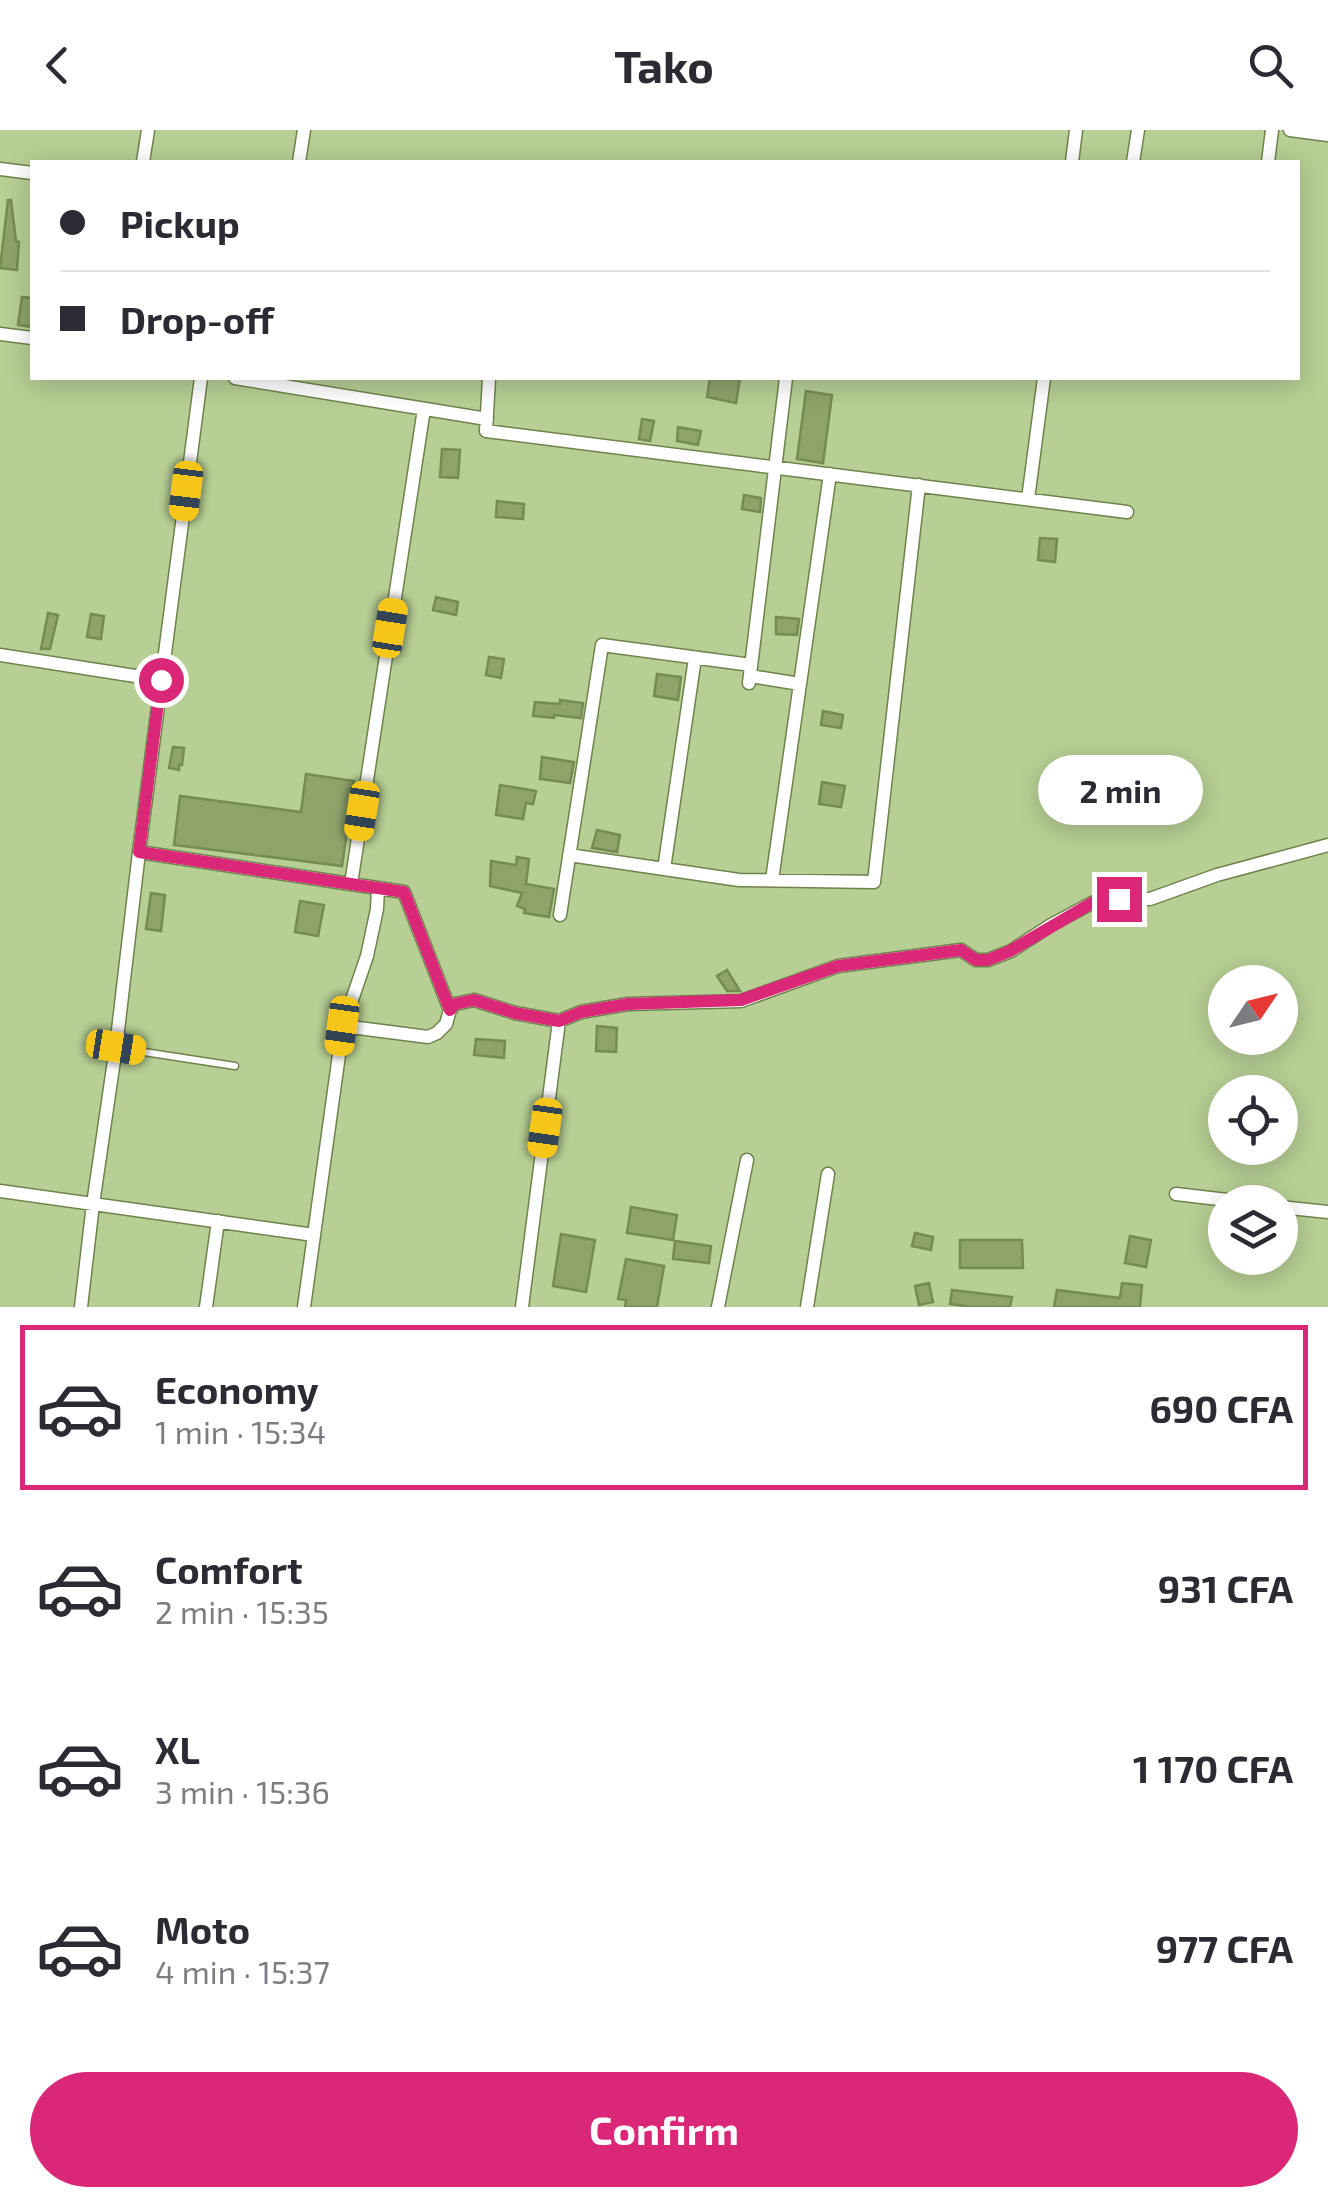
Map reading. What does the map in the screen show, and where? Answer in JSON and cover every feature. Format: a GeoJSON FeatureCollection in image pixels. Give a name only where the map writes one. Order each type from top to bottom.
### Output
{"type":"FeatureCollection","features":[{"type":"Feature","properties":{"kind":"street"},"geometry":{"type":"LineString","coordinates":[[144,160],[148,130]]}},
{"type":"Feature","properties":{"kind":"street"},"geometry":{"type":"LineString","coordinates":[[299,160],[304,130]]}},
{"type":"Feature","properties":{"kind":"street"},"geometry":{"type":"LineString","coordinates":[[1072,160],[1076,130]]}},
{"type":"Feature","properties":{"kind":"street"},"geometry":{"type":"LineString","coordinates":[[1132,160],[1138,130]]}},
{"type":"Feature","properties":{"kind":"street"},"geometry":{"type":"LineString","coordinates":[[1268,160],[1272,130]]}},
{"type":"Feature","properties":{"kind":"street"},"geometry":{"type":"LineString","coordinates":[[1290,130],[1328,135]]}},
{"type":"Feature","properties":{"kind":"street"},"geometry":{"type":"LineString","coordinates":[[0,169],[30,173]]}},
{"type":"Feature","properties":{"kind":"street"},"geometry":{"type":"LineString","coordinates":[[0,334],[30,338]]}},
{"type":"Feature","properties":{"kind":"street"},"geometry":{"type":"LineString","coordinates":[[81,1307],[201,380]]}},
{"type":"Feature","properties":{"kind":"street"},"geometry":{"type":"LineString","coordinates":[[247,380],[487,420]]}},
{"type":"Feature","properties":{"kind":"street"},"geometry":{"type":"LineString","coordinates":[[489,380],[486,430],[1127,512]]}},
{"type":"Feature","properties":{"kind":"street"},"geometry":{"type":"LineString","coordinates":[[750,675],[786,380]]}},
{"type":"Feature","properties":{"kind":"street"},"geometry":{"type":"LineString","coordinates":[[1028,499],[1044,380]]}},
{"type":"Feature","properties":{"kind":"street"},"geometry":{"type":"LineString","coordinates":[[351,884],[424,409]]}},
{"type":"Feature","properties":{"kind":"street"},"geometry":{"type":"LineString","coordinates":[[772,880],[830,474]]}},
{"type":"Feature","properties":{"kind":"street"},"geometry":{"type":"LineString","coordinates":[[569,855],[740,880],[874,882],[919,486]]}},
{"type":"Feature","properties":{"kind":"street"},"geometry":{"type":"LineString","coordinates":[[560,915],[602,645],[694,658],[750,675],[800,684]]}},
{"type":"Feature","properties":{"kind":"street"},"geometry":{"type":"LineString","coordinates":[[0,655],[161,680]]}},
{"type":"Feature","properties":{"kind":"street"},"geometry":{"type":"LineString","coordinates":[[664,869],[694,658]]}},
{"type":"Feature","properties":{"kind":"street"},"geometry":{"type":"LineString","coordinates":[[342,1026],[428,1037],[446,1024],[455,1004],[474,1000],[559,1021],[581,1012],[628,1004],[741,1000],[838,966],[961,950],[976,960],[988,960],[1092,903],[1150,899],[1217,875],[1328,846]]}},
{"type":"Feature","properties":{"kind":"street"},"geometry":{"type":"LineString","coordinates":[[139,852],[404,892],[450,1010]]}},
{"type":"Feature","properties":{"kind":"street"},"geometry":{"type":"LineString","coordinates":[[304,1307],[342,1026],[367,956],[378,888]]}},
{"type":"Feature","properties":{"kind":"street"},"geometry":{"type":"LineString","coordinates":[[522,1307],[559,1021]]}},
{"type":"Feature","properties":{"kind":"street"},"geometry":{"type":"LineString","coordinates":[[718,1307],[747,1160]]}},
{"type":"Feature","properties":{"kind":"street"},"geometry":{"type":"LineString","coordinates":[[807,1307],[828,1174]]}},
{"type":"Feature","properties":{"kind":"street"},"geometry":{"type":"LineString","coordinates":[[0,1190],[314,1234]]}},
{"type":"Feature","properties":{"kind":"street"},"geometry":{"type":"LineString","coordinates":[[1176,1194],[1208,1198]]}},
{"type":"Feature","properties":{"kind":"street"},"geometry":{"type":"LineString","coordinates":[[1298,1209],[1328,1212]]}},
{"type":"Feature","properties":{"kind":"street"},"geometry":{"type":"LineString","coordinates":[[206,1307],[218,1221]]}},
{"type":"Feature","properties":{"kind":"lane"},"geometry":{"type":"LineString","coordinates":[[116,1047],[235,1066]]}},
{"type":"Feature","properties":{"kind":"building"},"geometry":{"type":"Polygon","coordinates":[[[8,200],[19,242],[17,270],[0,268],[8,200]]]}},
{"type":"Feature","properties":{"kind":"building"},"geometry":{"type":"Polygon","coordinates":[[[22,297],[30,298],[30,327],[18,325],[22,297]]]}},
{"type":"Feature","properties":{"kind":"building"},"geometry":{"type":"Polygon","coordinates":[[[710,380],[740,380],[736,403],[707,397],[710,380]]]}},
{"type":"Feature","properties":{"kind":"building"},"geometry":{"type":"Polygon","coordinates":[[[806,391],[832,395],[823,463],[797,459],[806,391]]]}},
{"type":"Feature","properties":{"kind":"building"},"geometry":{"type":"Polygon","coordinates":[[[642,419],[654,421],[650,441],[639,439],[642,419]]]}},
{"type":"Feature","properties":{"kind":"building"},"geometry":{"type":"Polygon","coordinates":[[[678,427],[701,431],[698,445],[677,441],[678,427]]]}},
{"type":"Feature","properties":{"kind":"building"},"geometry":{"type":"Polygon","coordinates":[[[442,449],[460,450],[458,478],[440,477],[442,449]]]}},
{"type":"Feature","properties":{"kind":"building"},"geometry":{"type":"Polygon","coordinates":[[[744,495],[761,498],[760,512],[742,509],[744,495]]]}},
{"type":"Feature","properties":{"kind":"building"},"geometry":{"type":"Polygon","coordinates":[[[497,501],[524,504],[523,519],[496,517],[497,501]]]}},
{"type":"Feature","properties":{"kind":"building"},"geometry":{"type":"Polygon","coordinates":[[[1040,538],[1057,539],[1055,562],[1038,560],[1040,538]]]}},
{"type":"Feature","properties":{"kind":"building"},"geometry":{"type":"Polygon","coordinates":[[[436,597],[458,602],[456,615],[433,610],[436,597]]]}},
{"type":"Feature","properties":{"kind":"building"},"geometry":{"type":"Polygon","coordinates":[[[48,613],[58,615],[50,649],[41,649],[48,613]]]}},
{"type":"Feature","properties":{"kind":"building"},"geometry":{"type":"Polygon","coordinates":[[[91,614],[104,616],[101,639],[87,637],[91,614]]]}},
{"type":"Feature","properties":{"kind":"building"},"geometry":{"type":"Polygon","coordinates":[[[776,617],[799,619],[797,635],[776,634],[776,617]]]}},
{"type":"Feature","properties":{"kind":"building"},"geometry":{"type":"Polygon","coordinates":[[[489,657],[504,659],[501,678],[486,675],[489,657]]]}},
{"type":"Feature","properties":{"kind":"building"},"geometry":{"type":"Polygon","coordinates":[[[657,674],[681,677],[678,700],[654,696],[657,674]]]}},
{"type":"Feature","properties":{"kind":"building"},"geometry":{"type":"Polygon","coordinates":[[[560,700],[583,703],[581,718],[533,716],[535,702],[560,704],[560,700]]]}},
{"type":"Feature","properties":{"kind":"building"},"geometry":{"type":"Polygon","coordinates":[[[823,711],[843,715],[841,728],[821,725],[823,711]]]}},
{"type":"Feature","properties":{"kind":"building"},"geometry":{"type":"Polygon","coordinates":[[[173,747],[184,748],[179,770],[169,768],[173,747]]]}},
{"type":"Feature","properties":{"kind":"building"},"geometry":{"type":"Polygon","coordinates":[[[542,757],[574,762],[570,783],[540,779],[542,757]]]}},
{"type":"Feature","properties":{"kind":"building"},"geometry":{"type":"Polygon","coordinates":[[[306,774],[354,781],[342,866],[174,845],[180,796],[301,812],[306,774]]]}},
{"type":"Feature","properties":{"kind":"building"},"geometry":{"type":"Polygon","coordinates":[[[822,782],[845,786],[841,807],[819,804],[822,782]]]}},
{"type":"Feature","properties":{"kind":"building"},"geometry":{"type":"Polygon","coordinates":[[[500,785],[536,791],[533,804],[526,803],[523,819],[496,815],[500,785]]]}},
{"type":"Feature","properties":{"kind":"building"},"geometry":{"type":"Polygon","coordinates":[[[597,830],[620,835],[617,852],[592,848],[597,830]]]}},
{"type":"Feature","properties":{"kind":"building"},"geometry":{"type":"Polygon","coordinates":[[[517,857],[529,859],[526,884],[554,889],[549,917],[524,913],[525,909],[517,906],[522,893],[490,886],[491,861],[516,865],[517,857]]]}},
{"type":"Feature","properties":{"kind":"building"},"geometry":{"type":"Polygon","coordinates":[[[151,893],[165,895],[161,931],[146,929],[151,893]]]}},
{"type":"Feature","properties":{"kind":"building"},"geometry":{"type":"Polygon","coordinates":[[[300,901],[324,905],[318,936],[295,932],[300,901]]]}},
{"type":"Feature","properties":{"kind":"building"},"geometry":{"type":"Polygon","coordinates":[[[727,970],[740,991],[727,991],[717,976],[727,970]]]}},
{"type":"Feature","properties":{"kind":"building"},"geometry":{"type":"Polygon","coordinates":[[[597,1026],[617,1028],[616,1052],[596,1051],[597,1026]]]}},
{"type":"Feature","properties":{"kind":"building"},"geometry":{"type":"Polygon","coordinates":[[[476,1039],[505,1041],[504,1058],[474,1055],[476,1039]]]}},
{"type":"Feature","properties":{"kind":"building"},"geometry":{"type":"Polygon","coordinates":[[[631,1207],[677,1215],[673,1240],[627,1233],[631,1207]]]}},
{"type":"Feature","properties":{"kind":"building"},"geometry":{"type":"Polygon","coordinates":[[[915,1233],[933,1237],[931,1250],[912,1246],[915,1233]]]}},
{"type":"Feature","properties":{"kind":"building"},"geometry":{"type":"Polygon","coordinates":[[[561,1234],[595,1240],[586,1292],[553,1286],[561,1234]]]}},
{"type":"Feature","properties":{"kind":"building"},"geometry":{"type":"Polygon","coordinates":[[[1130,1236],[1151,1240],[1146,1267],[1125,1263],[1130,1236]]]}},
{"type":"Feature","properties":{"kind":"building"},"geometry":{"type":"Polygon","coordinates":[[[960,1240],[1022,1240],[1023,1268],[960,1268],[960,1240]]]}},
{"type":"Feature","properties":{"kind":"building"},"geometry":{"type":"Polygon","coordinates":[[[675,1241],[711,1246],[709,1263],[673,1259],[675,1241]]]}},
{"type":"Feature","properties":{"kind":"building"},"geometry":{"type":"Polygon","coordinates":[[[626,1259],[664,1266],[657,1307],[625,1307],[626,1300],[618,1299],[626,1259]]]}},
{"type":"Feature","properties":{"kind":"building"},"geometry":{"type":"Polygon","coordinates":[[[929,1283],[933,1302],[919,1305],[915,1286],[929,1283]]]}},
{"type":"Feature","properties":{"kind":"building"},"geometry":{"type":"Polygon","coordinates":[[[1122,1283],[1142,1285],[1140,1307],[1054,1307],[1057,1290],[1120,1298],[1122,1283]]]}},
{"type":"Feature","properties":{"kind":"building"},"geometry":{"type":"Polygon","coordinates":[[[952,1290],[1012,1297],[1010,1307],[950,1304],[952,1290]]]}},
{"type":"Feature","properties":{"kind":"route"},"geometry":{"type":"LineString","coordinates":[[161,680],[139,852],[404,892],[450,1010],[455,1004],[474,1000],[559,1021],[581,1012],[628,1004],[741,1000],[838,966],[961,950],[976,960],[988,960],[1092,903],[1119,899]]}}]}
